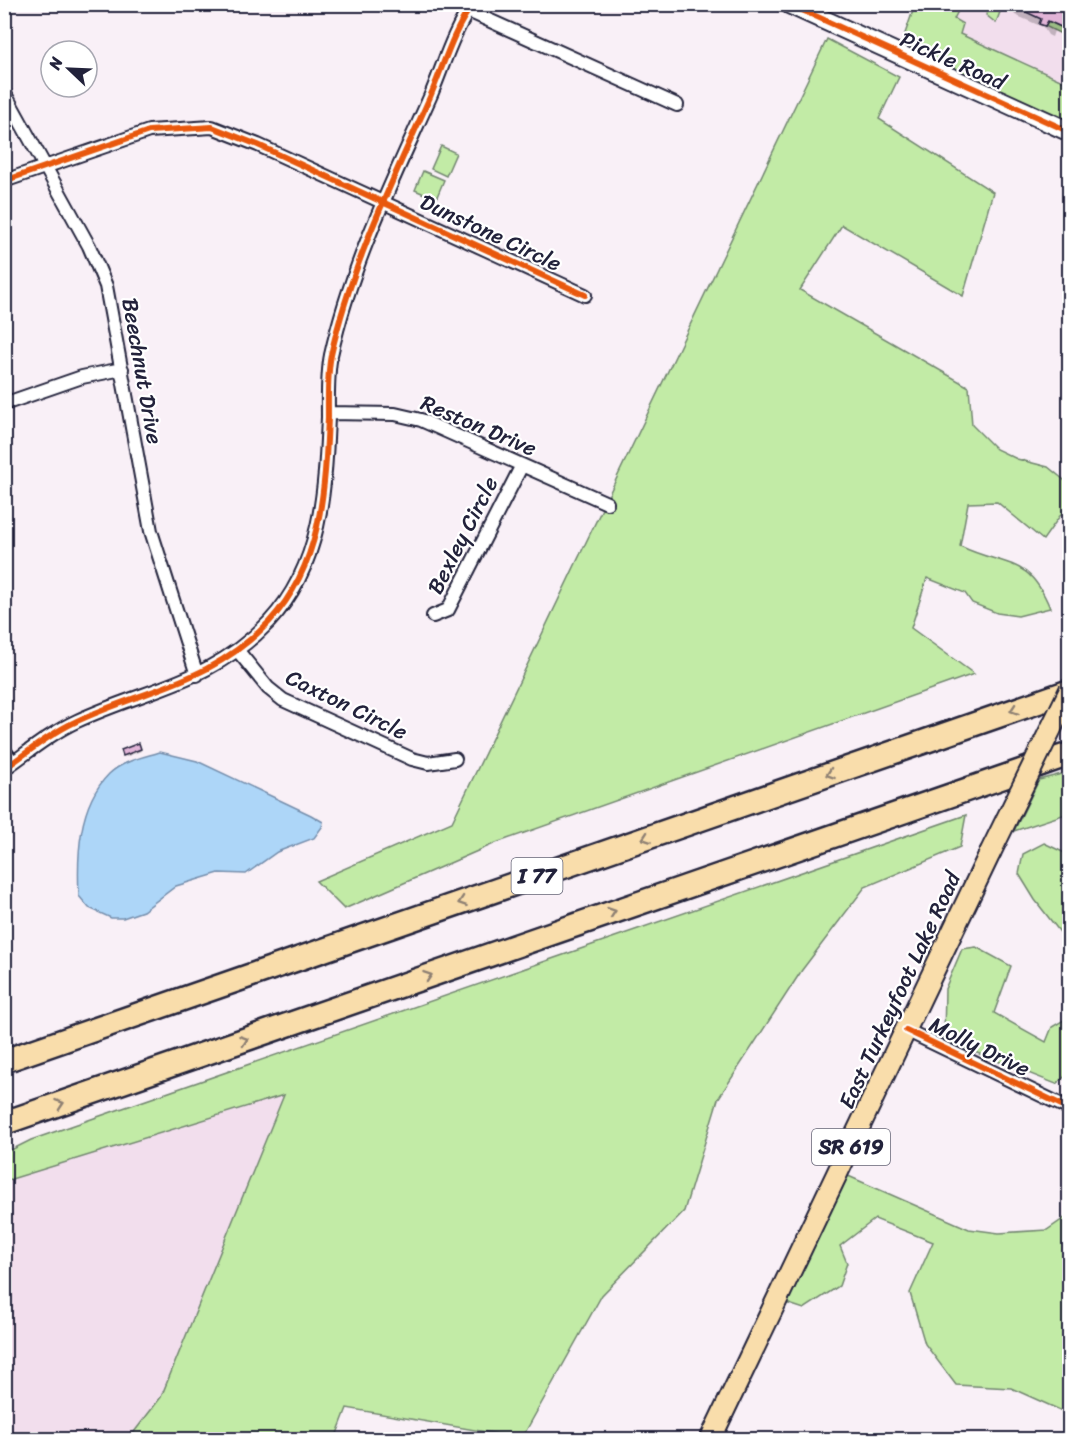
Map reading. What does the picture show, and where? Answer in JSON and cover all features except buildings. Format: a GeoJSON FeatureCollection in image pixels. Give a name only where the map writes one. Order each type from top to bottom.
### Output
{"type":"FeatureCollection","features":[{"type":"Feature","properties":{"kind":"highway","name":"I 77"},"geometry":{"type":"LineString","coordinates":[[4,1061],[1070,691]]}},
{"type":"Feature","properties":{"kind":"highway","name":"I 77"},"geometry":{"type":"LineString","coordinates":[[4,1123],[1070,754]]}},
{"type":"Feature","properties":{"kind":"main road","name":"East Turkeyfoot Lake Road"},"geometry":{"type":"LineString","coordinates":[[710,1440],[990,853],[1070,691]]}},
{"type":"Feature","properties":{"kind":"street"},"geometry":{"type":"LineString","coordinates":[[453,4],[469,7],[677,105]]}},
{"type":"Feature","properties":{"kind":"street","name":"Pickle Road"},"geometry":{"type":"LineString","coordinates":[[789,4],[1070,132]]}},
{"type":"Feature","properties":{"kind":"street"},"geometry":{"type":"LineString","coordinates":[[4,750],[9,766],[75,722],[197,675],[238,651],[271,619],[300,576],[311,552],[323,504],[332,352],[382,202],[469,7]]}},
{"type":"Feature","properties":{"kind":"street","name":"Beechnut Drive"},"geometry":{"type":"LineString","coordinates":[[4,92],[102,273],[109,297],[151,531],[197,675]]}},
{"type":"Feature","properties":{"kind":"street","name":"Dunstone Circle"},"geometry":{"type":"LineString","coordinates":[[4,181],[149,131],[212,127],[258,145],[585,295]]}},
{"type":"Feature","properties":{"kind":"street"},"geometry":{"type":"LineString","coordinates":[[4,404],[82,377],[122,369]]}},
{"type":"Feature","properties":{"kind":"street","name":"Reston Drive"},"geometry":{"type":"LineString","coordinates":[[328,413],[395,414],[421,420],[607,503]]}},
{"type":"Feature","properties":{"kind":"street","name":"Bexley Circle"},"geometry":{"type":"LineString","coordinates":[[433,616],[448,610],[522,465]]}},
{"type":"Feature","properties":{"kind":"street","name":"Caxton Circle"},"geometry":{"type":"LineString","coordinates":[[238,651],[268,688],[294,705],[412,759],[428,763],[455,759]]}},
{"type":"Feature","properties":{"kind":"street","name":"Molly Drive"},"geometry":{"type":"LineString","coordinates":[[906,1030],[1070,1109]]}},
{"type":"Feature","properties":{"kind":"shaded area"},"geometry":{"type":"Polygon","coordinates":[[[951,5],[1069,5],[1069,125],[933,37],[951,5]]]}},
{"type":"Feature","properties":{"kind":"shaded area"},"geometry":{"type":"Polygon","coordinates":[[[284,1095],[161,1397],[131,1436],[132,1439],[5,1440],[5,1181],[284,1095]]]}},
{"type":"Feature","properties":{"kind":"green space"},"geometry":{"type":"Polygon","coordinates":[[[915,5],[961,5],[954,19],[963,24],[960,34],[1069,84],[1069,121],[1066,122],[920,58],[913,47],[901,45],[915,5]]]}},
{"type":"Feature","properties":{"kind":"green space"},"geometry":{"type":"Polygon","coordinates":[[[989,5],[1000,12],[996,23],[986,15],[989,5]]]}},
{"type":"Feature","properties":{"kind":"green space"},"geometry":{"type":"Polygon","coordinates":[[[1048,21],[1069,31],[1069,38],[1045,26],[1048,21]]]}},
{"type":"Feature","properties":{"kind":"green space"},"geometry":{"type":"Polygon","coordinates":[[[827,39],[899,77],[879,119],[993,192],[963,296],[842,225],[800,290],[969,387],[972,425],[996,449],[1017,459],[1048,467],[1069,484],[1067,506],[1043,540],[997,502],[968,503],[960,546],[1024,570],[1042,591],[1050,608],[1018,616],[997,613],[972,603],[965,593],[927,578],[911,628],[974,674],[496,843],[344,909],[316,881],[452,822],[827,39]]]}},
{"type":"Feature","properties":{"kind":"green space"},"geometry":{"type":"Polygon","coordinates":[[[441,146],[456,153],[446,176],[431,169],[441,146]]]}},
{"type":"Feature","properties":{"kind":"green space"},"geometry":{"type":"Polygon","coordinates":[[[423,171],[444,180],[436,199],[415,190],[423,171]]]}},
{"type":"Feature","properties":{"kind":"green space"},"geometry":{"type":"Polygon","coordinates":[[[1069,772],[1069,813],[1014,831],[1039,780],[1069,772]]]}},
{"type":"Feature","properties":{"kind":"green space"},"geometry":{"type":"Polygon","coordinates":[[[966,815],[960,847],[865,887],[802,970],[718,1099],[684,1211],[602,1295],[522,1438],[347,1408],[335,1439],[132,1439],[131,1436],[161,1397],[284,1095],[5,1181],[5,1153],[31,1140],[966,815]]]}},
{"type":"Feature","properties":{"kind":"green space"},"geometry":{"type":"Polygon","coordinates":[[[1044,843],[1069,855],[1069,937],[1063,936],[1035,900],[1019,874],[1023,854],[1044,843]]]}},
{"type":"Feature","properties":{"kind":"green space"},"geometry":{"type":"Polygon","coordinates":[[[976,947],[1011,966],[994,1013],[1046,1042],[1052,1027],[1069,1017],[1069,1073],[1056,1084],[944,1040],[945,989],[962,949],[976,947]]]}},
{"type":"Feature","properties":{"kind":"green space"},"geometry":{"type":"Polygon","coordinates":[[[846,1175],[969,1229],[999,1233],[1047,1230],[1069,1215],[1069,1414],[1011,1388],[956,1385],[925,1344],[910,1293],[933,1242],[875,1219],[840,1246],[847,1263],[839,1286],[804,1309],[786,1303],[846,1175]]]}},
{"type":"Feature","properties":{"kind":"water"},"geometry":{"type":"Polygon","coordinates":[[[160,752],[197,761],[311,815],[323,822],[322,827],[314,838],[277,852],[246,874],[219,873],[176,886],[143,911],[123,918],[111,918],[89,908],[79,896],[78,864],[85,816],[91,801],[99,787],[114,770],[133,760],[160,752]]]}},
{"type":"Feature","properties":{"kind":"cycle path"},"geometry":{"type":"LineString","coordinates":[[4,769],[40,743],[77,721],[178,682],[225,659],[269,622],[287,600],[300,576],[317,526],[325,472],[328,378],[339,321],[374,223],[454,37],[473,4]]}},
{"type":"Feature","properties":{"kind":"cycle path"},"geometry":{"type":"LineString","coordinates":[[789,4],[1070,132]]}},
{"type":"Feature","properties":{"kind":"cycle path"},"geometry":{"type":"LineString","coordinates":[[4,181],[149,131],[212,127],[258,145],[585,295]]}},
{"type":"Feature","properties":{"kind":"cycle path"},"geometry":{"type":"LineString","coordinates":[[906,1030],[1070,1109]]}}]}
